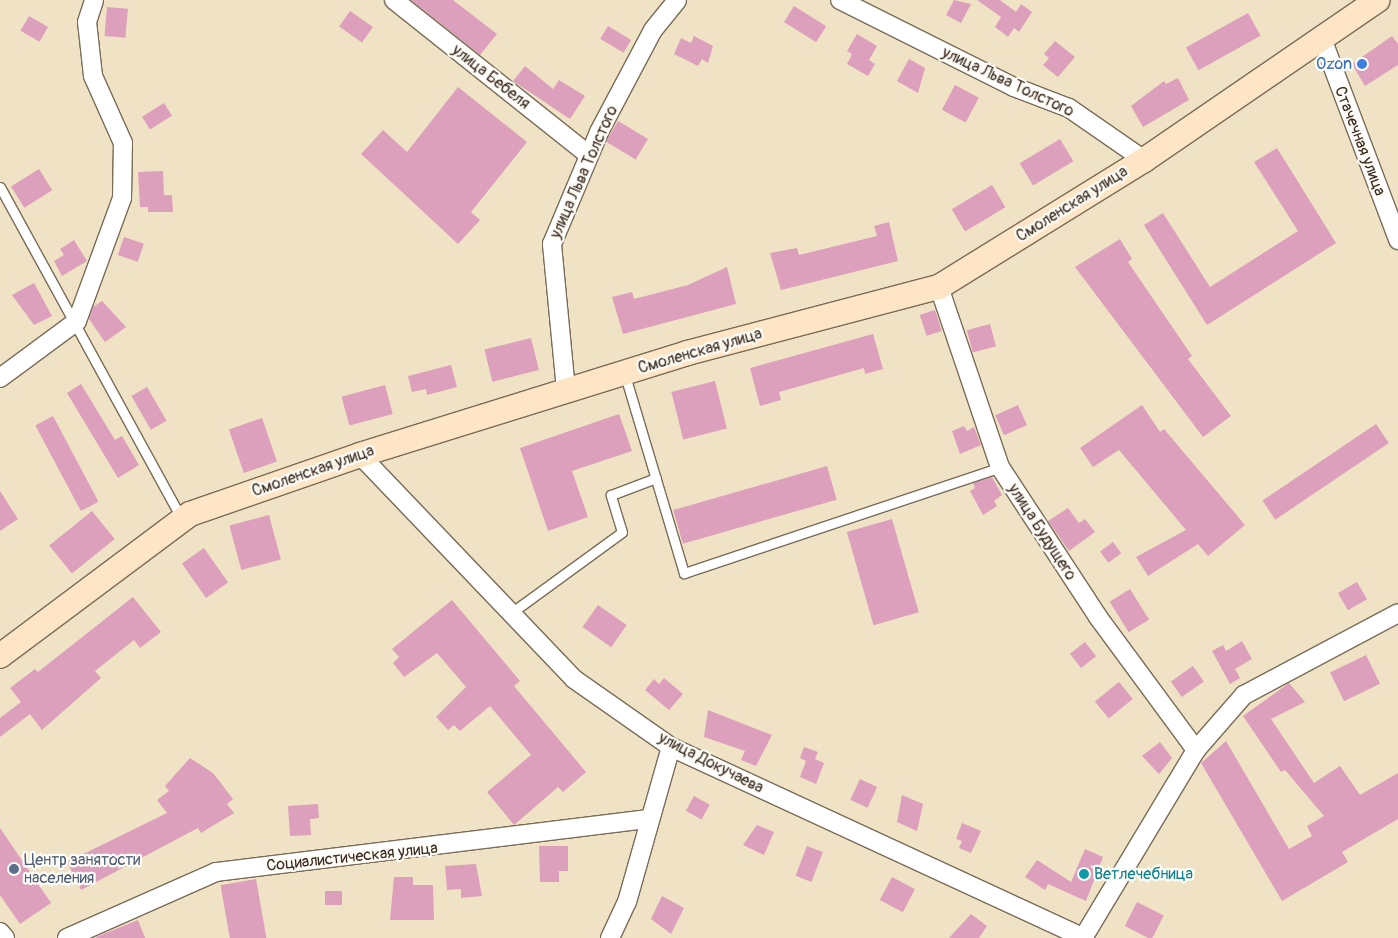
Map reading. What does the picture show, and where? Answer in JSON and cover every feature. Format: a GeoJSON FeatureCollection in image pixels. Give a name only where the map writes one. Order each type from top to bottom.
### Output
{"type":"FeatureCollection","features":[{"type":"Feature","properties":{"kind":"main road","name":"Смоленская улица"},"geometry":{"type":"LineString","coordinates":[[0,656],[182,520],[360,455],[624,372],[939,287],[1144,160],[1323,41],[1378,0]]}},
{"type":"Feature","properties":{"kind":"street"},"geometry":{"type":"LineString","coordinates":[[0,378],[77,321],[122,198],[123,143],[93,76],[86,22],[94,0]]}},
{"type":"Feature","properties":{"kind":"street","name":"улица Бебеля"},"geometry":{"type":"LineString","coordinates":[[394,0],[589,154]]}},
{"type":"Feature","properties":{"kind":"street","name":"улица Льва Толстого"},"geometry":{"type":"LineString","coordinates":[[566,390],[552,244],[589,154],[653,30],[677,0]]}},
{"type":"Feature","properties":{"kind":"street","name":"улица Льва Толстого"},"geometry":{"type":"LineString","coordinates":[[840,0],[1014,87],[1069,108],[1144,160]]}},
{"type":"Feature","properties":{"kind":"street","name":"Стачечная улица"},"geometry":{"type":"LineString","coordinates":[[1323,41],[1398,240]]}},
{"type":"Feature","properties":{"kind":"street","name":"улица Будущего"},"geometry":{"type":"LineString","coordinates":[[939,287],[1000,466],[1098,617],[1196,750]]}},
{"type":"Feature","properties":{"kind":"street","name":"улица Докучаева"},"geometry":{"type":"LineString","coordinates":[[360,455],[574,680],[671,747],[1084,938]]}},
{"type":"Feature","properties":{"kind":"street"},"geometry":{"type":"LineString","coordinates":[[1084,938],[1196,750],[1244,695],[1398,613]]}},
{"type":"Feature","properties":{"kind":"street"},"geometry":{"type":"LineString","coordinates":[[610,938],[627,902],[671,747]]}},
{"type":"Feature","properties":{"kind":"street","name":"Социалистическая улица"},"geometry":{"type":"LineString","coordinates":[[67,938],[216,872],[650,819]]}},
{"type":"Feature","properties":{"kind":"street"},"geometry":{"type":"LineString","coordinates":[[0,932],[5,938]]}},
{"type":"Feature","properties":{"kind":"lane"},"geometry":{"type":"LineString","coordinates":[[0,187],[77,321],[182,520]]}},
{"type":"Feature","properties":{"kind":"lane"},"geometry":{"type":"LineString","coordinates":[[624,372],[684,573],[1000,466]]}},
{"type":"Feature","properties":{"kind":"lane"},"geometry":{"type":"LineString","coordinates":[[511,613],[622,532],[611,495],[656,478]]}},
{"type":"Feature","properties":{"kind":"building"},"geometry":{"type":"Polygon","coordinates":[[[411,0],[453,0],[497,34],[480,55],[411,0]]]}},
{"type":"Feature","properties":{"kind":"building"},"geometry":{"type":"Polygon","coordinates":[[[954,0],[971,4],[961,23],[946,15],[954,0]]]}},
{"type":"Feature","properties":{"kind":"building"},"geometry":{"type":"Polygon","coordinates":[[[977,0],[1000,0],[1016,12],[1021,4],[1032,12],[1019,32],[1014,28],[1008,37],[995,27],[1001,17],[977,0]]]}},
{"type":"Feature","properties":{"kind":"building"},"geometry":{"type":"Polygon","coordinates":[[[794,6],[826,26],[816,42],[784,22],[794,6]]]}},
{"type":"Feature","properties":{"kind":"building"},"geometry":{"type":"Polygon","coordinates":[[[107,7],[128,9],[125,38],[104,36],[107,7]]]}},
{"type":"Feature","properties":{"kind":"building"},"geometry":{"type":"Polygon","coordinates":[[[350,11],[373,27],[362,43],[339,27],[350,11]]]}},
{"type":"Feature","properties":{"kind":"building"},"geometry":{"type":"Polygon","coordinates":[[[1248,13],[1261,36],[1199,70],[1186,47],[1248,13]]]}},
{"type":"Feature","properties":{"kind":"building"},"geometry":{"type":"Polygon","coordinates":[[[29,16],[48,27],[40,42],[21,31],[29,16]]]}},
{"type":"Feature","properties":{"kind":"building"},"geometry":{"type":"Polygon","coordinates":[[[608,26],[631,40],[623,53],[600,39],[608,26]]]}},
{"type":"Feature","properties":{"kind":"building"},"geometry":{"type":"Polygon","coordinates":[[[857,34],[877,46],[869,60],[875,64],[868,76],[847,64],[852,54],[847,51],[857,34]]]}},
{"type":"Feature","properties":{"kind":"building"},"geometry":{"type":"Polygon","coordinates":[[[694,36],[713,46],[708,63],[702,59],[698,66],[674,54],[681,38],[691,43],[694,36]]]}},
{"type":"Feature","properties":{"kind":"building"},"geometry":{"type":"Polygon","coordinates":[[[1392,36],[1398,44],[1398,65],[1365,86],[1352,64],[1392,36]]]}},
{"type":"Feature","properties":{"kind":"building"},"geometry":{"type":"Polygon","coordinates":[[[1055,41],[1075,57],[1058,77],[1043,65],[1049,58],[1044,54],[1055,41]]]}},
{"type":"Feature","properties":{"kind":"building"},"geometry":{"type":"Polygon","coordinates":[[[909,59],[925,68],[918,93],[897,81],[909,59]]]}},
{"type":"Feature","properties":{"kind":"building"},"geometry":{"type":"Polygon","coordinates":[[[525,66],[553,89],[559,80],[585,96],[570,119],[513,81],[525,66]]]}},
{"type":"Feature","properties":{"kind":"building"},"geometry":{"type":"Polygon","coordinates":[[[1178,78],[1189,100],[1143,127],[1131,106],[1164,81],[1166,84],[1178,78]]]}},
{"type":"Feature","properties":{"kind":"building"},"geometry":{"type":"Polygon","coordinates":[[[955,85],[979,98],[966,122],[942,110],[955,85]]]}},
{"type":"Feature","properties":{"kind":"building"},"geometry":{"type":"Polygon","coordinates":[[[458,87],[527,142],[471,212],[480,220],[458,244],[361,154],[383,130],[407,152],[458,87]]]}},
{"type":"Feature","properties":{"kind":"building"},"geometry":{"type":"Polygon","coordinates":[[[164,103],[172,116],[150,129],[142,117],[164,103]]]}},
{"type":"Feature","properties":{"kind":"building"},"geometry":{"type":"Polygon","coordinates":[[[618,121],[648,139],[636,160],[606,142],[618,121]]]}},
{"type":"Feature","properties":{"kind":"building"},"geometry":{"type":"Polygon","coordinates":[[[1060,139],[1073,161],[1033,185],[1020,163],[1060,139]]]}},
{"type":"Feature","properties":{"kind":"building"},"geometry":{"type":"Polygon","coordinates":[[[1277,148],[1336,243],[1207,325],[1144,225],[1163,213],[1210,287],[1298,231],[1254,162],[1277,148]]]}},
{"type":"Feature","properties":{"kind":"building"},"geometry":{"type":"Polygon","coordinates":[[[39,169],[52,190],[24,208],[11,186],[39,169]]]}},
{"type":"Feature","properties":{"kind":"building"},"geometry":{"type":"Polygon","coordinates":[[[163,171],[164,195],[172,195],[173,212],[148,212],[148,207],[140,207],[138,172],[163,171]]]}},
{"type":"Feature","properties":{"kind":"building"},"geometry":{"type":"Polygon","coordinates":[[[992,185],[1005,207],[965,231],[952,209],[992,185]]]}},
{"type":"Feature","properties":{"kind":"building"},"geometry":{"type":"Polygon","coordinates":[[[889,222],[898,261],[781,290],[770,253],[797,248],[799,255],[877,236],[874,226],[889,222]]]}},
{"type":"Feature","properties":{"kind":"building"},"geometry":{"type":"Polygon","coordinates":[[[124,237],[144,244],[138,262],[118,255],[124,237]]]}},
{"type":"Feature","properties":{"kind":"building"},"geometry":{"type":"Polygon","coordinates":[[[1120,239],[1132,259],[1128,262],[1192,356],[1188,359],[1231,416],[1203,437],[1075,267],[1120,239]]]}},
{"type":"Feature","properties":{"kind":"building"},"geometry":{"type":"Polygon","coordinates":[[[74,240],[87,261],[62,276],[54,261],[64,255],[60,249],[74,240]]]}},
{"type":"Feature","properties":{"kind":"building"},"geometry":{"type":"Polygon","coordinates":[[[727,267],[736,304],[623,334],[612,297],[632,292],[634,299],[688,285],[727,267]]]}},
{"type":"Feature","properties":{"kind":"building"},"geometry":{"type":"Polygon","coordinates":[[[34,283],[52,316],[34,325],[12,295],[34,283]]]}},
{"type":"Feature","properties":{"kind":"building"},"geometry":{"type":"Polygon","coordinates":[[[102,301],[126,327],[105,342],[89,319],[93,307],[102,301]]]}},
{"type":"Feature","properties":{"kind":"building"},"geometry":{"type":"Polygon","coordinates":[[[935,310],[942,331],[927,336],[920,315],[935,310]]]}},
{"type":"Feature","properties":{"kind":"building"},"geometry":{"type":"Polygon","coordinates":[[[990,324],[996,346],[973,352],[967,330],[990,324]]]}},
{"type":"Feature","properties":{"kind":"building"},"geometry":{"type":"Polygon","coordinates":[[[873,334],[883,369],[865,374],[864,368],[779,392],[781,400],[760,406],[750,368],[873,334]]]}},
{"type":"Feature","properties":{"kind":"building"},"geometry":{"type":"Polygon","coordinates":[[[531,338],[539,370],[492,382],[484,350],[531,338]]]}},
{"type":"Feature","properties":{"kind":"building"},"geometry":{"type":"Polygon","coordinates":[[[451,365],[457,387],[427,395],[426,389],[412,392],[408,376],[451,365]]]}},
{"type":"Feature","properties":{"kind":"building"},"geometry":{"type":"Polygon","coordinates":[[[715,381],[727,429],[683,439],[671,392],[715,381]]]}},
{"type":"Feature","properties":{"kind":"building"},"geometry":{"type":"Polygon","coordinates":[[[81,384],[115,440],[122,436],[139,465],[118,478],[67,393],[81,384]]]}},
{"type":"Feature","properties":{"kind":"building"},"geometry":{"type":"Polygon","coordinates":[[[385,385],[393,414],[349,426],[342,397],[385,385]]]}},
{"type":"Feature","properties":{"kind":"building"},"geometry":{"type":"Polygon","coordinates":[[[147,387],[166,421],[151,430],[131,396],[147,387]]]}},
{"type":"Feature","properties":{"kind":"building"},"geometry":{"type":"Polygon","coordinates":[[[1018,405],[1027,425],[1004,435],[995,415],[1018,405]]]}},
{"type":"Feature","properties":{"kind":"building"},"geometry":{"type":"Polygon","coordinates":[[[1142,405],[1160,432],[1164,429],[1245,525],[1208,556],[1198,544],[1148,576],[1136,557],[1186,530],[1119,450],[1093,467],[1080,448],[1142,405]]]}},
{"type":"Feature","properties":{"kind":"building"},"geometry":{"type":"Polygon","coordinates":[[[619,414],[632,451],[572,471],[588,517],[548,531],[520,448],[619,414]]]}},
{"type":"Feature","properties":{"kind":"building"},"geometry":{"type":"Polygon","coordinates":[[[53,416],[99,502],[81,511],[35,425],[53,416]]]}},
{"type":"Feature","properties":{"kind":"building"},"geometry":{"type":"Polygon","coordinates":[[[262,418],[277,461],[244,473],[229,429],[262,418]]]}},
{"type":"Feature","properties":{"kind":"building"},"geometry":{"type":"Polygon","coordinates":[[[1376,424],[1389,443],[1275,520],[1262,501],[1376,424]]]}},
{"type":"Feature","properties":{"kind":"building"},"geometry":{"type":"Polygon","coordinates":[[[964,426],[967,431],[974,427],[981,445],[960,454],[952,431],[964,426]]]}},
{"type":"Feature","properties":{"kind":"building"},"geometry":{"type":"Polygon","coordinates":[[[827,466],[837,500],[683,544],[673,510],[827,466]]]}},
{"type":"Feature","properties":{"kind":"building"},"geometry":{"type":"Polygon","coordinates":[[[992,477],[1002,495],[994,501],[997,506],[983,515],[970,491],[975,488],[973,483],[992,477]]]}},
{"type":"Feature","properties":{"kind":"building"},"geometry":{"type":"Polygon","coordinates":[[[0,491],[18,519],[0,531],[0,491]]]}},
{"type":"Feature","properties":{"kind":"building"},"geometry":{"type":"Polygon","coordinates":[[[1068,508],[1079,523],[1085,519],[1095,532],[1069,551],[1048,521],[1068,508]]]}},
{"type":"Feature","properties":{"kind":"building"},"geometry":{"type":"Polygon","coordinates":[[[92,511],[115,539],[72,574],[49,546],[92,511]]]}},
{"type":"Feature","properties":{"kind":"building"},"geometry":{"type":"Polygon","coordinates":[[[269,515],[281,559],[241,570],[229,526],[269,515]]]}},
{"type":"Feature","properties":{"kind":"building"},"geometry":{"type":"Polygon","coordinates":[[[892,519],[919,612],[874,625],[847,532],[892,519]]]}},
{"type":"Feature","properties":{"kind":"building"},"geometry":{"type":"Polygon","coordinates":[[[1113,542],[1121,553],[1108,563],[1100,551],[1113,542]]]}},
{"type":"Feature","properties":{"kind":"building"},"geometry":{"type":"Polygon","coordinates":[[[204,548],[228,582],[206,598],[182,563],[204,548]]]}},
{"type":"Feature","properties":{"kind":"building"},"geometry":{"type":"Polygon","coordinates":[[[1357,582],[1367,599],[1348,610],[1338,593],[1357,582]]]}},
{"type":"Feature","properties":{"kind":"building"},"geometry":{"type":"Polygon","coordinates":[[[1130,589],[1149,620],[1129,632],[1110,602],[1130,589]]]}},
{"type":"Feature","properties":{"kind":"building"},"geometry":{"type":"Polygon","coordinates":[[[133,597],[161,632],[140,648],[134,640],[95,671],[101,678],[42,730],[30,714],[0,737],[0,718],[21,702],[10,688],[35,669],[38,672],[133,597]]]}},
{"type":"Feature","properties":{"kind":"building"},"geometry":{"type":"Polygon","coordinates":[[[452,600],[520,681],[514,686],[586,772],[563,792],[558,787],[514,825],[487,792],[531,755],[490,706],[460,731],[454,725],[448,730],[436,717],[466,687],[437,653],[404,677],[393,663],[399,657],[392,649],[452,600]]]}},
{"type":"Feature","properties":{"kind":"building"},"geometry":{"type":"Polygon","coordinates":[[[598,605],[627,625],[611,647],[583,627],[598,605]]]}},
{"type":"Feature","properties":{"kind":"building"},"geometry":{"type":"Polygon","coordinates":[[[1242,641],[1252,659],[1235,669],[1240,678],[1230,684],[1212,651],[1223,645],[1226,651],[1242,641]]]}},
{"type":"Feature","properties":{"kind":"building"},"geometry":{"type":"Polygon","coordinates":[[[1085,642],[1096,656],[1081,668],[1070,654],[1085,642]]]}},
{"type":"Feature","properties":{"kind":"building"},"geometry":{"type":"Polygon","coordinates":[[[1366,655],[1380,684],[1344,701],[1330,673],[1366,655]]]}},
{"type":"Feature","properties":{"kind":"building"},"geometry":{"type":"Polygon","coordinates":[[[1193,666],[1204,682],[1182,697],[1171,681],[1193,666]]]}},
{"type":"Feature","properties":{"kind":"building"},"geometry":{"type":"Polygon","coordinates":[[[664,678],[683,694],[669,710],[645,690],[654,679],[659,684],[664,678]]]}},
{"type":"Feature","properties":{"kind":"building"},"geometry":{"type":"Polygon","coordinates":[[[1119,682],[1133,699],[1109,719],[1095,702],[1119,682]]]}},
{"type":"Feature","properties":{"kind":"building"},"geometry":{"type":"Polygon","coordinates":[[[1289,683],[1305,702],[1271,719],[1314,783],[1340,766],[1360,795],[1398,773],[1398,819],[1342,852],[1348,862],[1282,901],[1201,763],[1226,741],[1289,849],[1312,836],[1307,826],[1324,816],[1285,770],[1281,772],[1243,716],[1289,683]]]}},
{"type":"Feature","properties":{"kind":"building"},"geometry":{"type":"Polygon","coordinates":[[[708,710],[772,735],[756,766],[741,760],[745,751],[704,737],[708,710]]]}},
{"type":"Feature","properties":{"kind":"building"},"geometry":{"type":"Polygon","coordinates":[[[1160,742],[1172,758],[1159,774],[1142,756],[1160,742]]]}},
{"type":"Feature","properties":{"kind":"building"},"geometry":{"type":"Polygon","coordinates":[[[804,747],[818,752],[815,759],[824,763],[816,784],[800,777],[806,761],[800,758],[804,747]]]}},
{"type":"Feature","properties":{"kind":"building"},"geometry":{"type":"Polygon","coordinates":[[[190,758],[213,773],[233,799],[227,804],[234,813],[201,833],[198,828],[81,890],[67,862],[167,813],[157,800],[169,791],[165,786],[190,758]]]}},
{"type":"Feature","properties":{"kind":"building"},"geometry":{"type":"Polygon","coordinates":[[[860,779],[877,787],[867,808],[850,800],[860,779]]]}},
{"type":"Feature","properties":{"kind":"building"},"geometry":{"type":"Polygon","coordinates":[[[902,795],[923,804],[917,831],[897,822],[902,795]]]}},
{"type":"Feature","properties":{"kind":"building"},"geometry":{"type":"Polygon","coordinates":[[[694,796],[710,805],[702,820],[686,811],[694,796]]]}},
{"type":"Feature","properties":{"kind":"building"},"geometry":{"type":"Polygon","coordinates":[[[318,804],[319,818],[310,819],[311,835],[290,836],[288,806],[318,804]]]}},
{"type":"Feature","properties":{"kind":"building"},"geometry":{"type":"Polygon","coordinates":[[[962,823],[981,831],[971,853],[959,848],[962,841],[956,839],[962,823]]]}},
{"type":"Feature","properties":{"kind":"building"},"geometry":{"type":"Polygon","coordinates":[[[757,825],[774,832],[764,855],[743,845],[757,825]]]}},
{"type":"Feature","properties":{"kind":"building","name":"Центр занятости населения"},"geometry":{"type":"Polygon","coordinates":[[[0,828],[51,903],[20,924],[0,895],[0,828]]]}},
{"type":"Feature","properties":{"kind":"building"},"geometry":{"type":"Polygon","coordinates":[[[539,846],[568,846],[568,871],[559,871],[559,882],[540,882],[539,846]]]}},
{"type":"Feature","properties":{"kind":"building"},"geometry":{"type":"Polygon","coordinates":[[[807,846],[823,852],[811,882],[796,876],[807,846]]]}},
{"type":"Feature","properties":{"kind":"building"},"geometry":{"type":"Polygon","coordinates":[[[1085,849],[1103,857],[1086,901],[1048,884],[1045,890],[1025,877],[1037,860],[1071,882],[1085,849]]]}},
{"type":"Feature","properties":{"kind":"building"},"geometry":{"type":"Polygon","coordinates":[[[476,864],[482,896],[461,898],[461,889],[447,890],[445,866],[476,864]]]}},
{"type":"Feature","properties":{"kind":"building"},"geometry":{"type":"Polygon","coordinates":[[[394,877],[413,877],[413,885],[433,885],[434,920],[390,920],[394,877]]]}},
{"type":"Feature","properties":{"kind":"building"},"geometry":{"type":"Polygon","coordinates":[[[892,877],[915,889],[903,912],[880,900],[892,877]]]}},
{"type":"Feature","properties":{"kind":"building"},"geometry":{"type":"Polygon","coordinates":[[[256,879],[266,938],[230,938],[221,885],[256,879]]]}},
{"type":"Feature","properties":{"kind":"building"},"geometry":{"type":"Polygon","coordinates":[[[325,891],[342,891],[342,905],[325,905],[325,891]]]}},
{"type":"Feature","properties":{"kind":"building"},"geometry":{"type":"Polygon","coordinates":[[[662,896],[684,908],[671,934],[651,919],[662,896]]]}},
{"type":"Feature","properties":{"kind":"building"},"geometry":{"type":"Polygon","coordinates":[[[1137,902],[1164,916],[1152,938],[1148,938],[1125,926],[1137,902]]]}},
{"type":"Feature","properties":{"kind":"building"},"geometry":{"type":"Polygon","coordinates":[[[971,914],[987,926],[979,938],[949,938],[971,914]]]}},
{"type":"Feature","properties":{"kind":"building"},"geometry":{"type":"Polygon","coordinates":[[[138,920],[145,938],[96,938],[96,937],[138,920]]]}},
{"type":"Feature","properties":{"kind":"place","name":"Ozon"},"geometry":{"type":"Point","coordinates":[1362,64]}},
{"type":"Feature","properties":{"kind":"place","name":"Центр занятости населения"},"geometry":{"type":"Point","coordinates":[14,869]}},
{"type":"Feature","properties":{"kind":"place","name":"Ветлечебница"},"geometry":{"type":"Point","coordinates":[1084,874]}}]}
